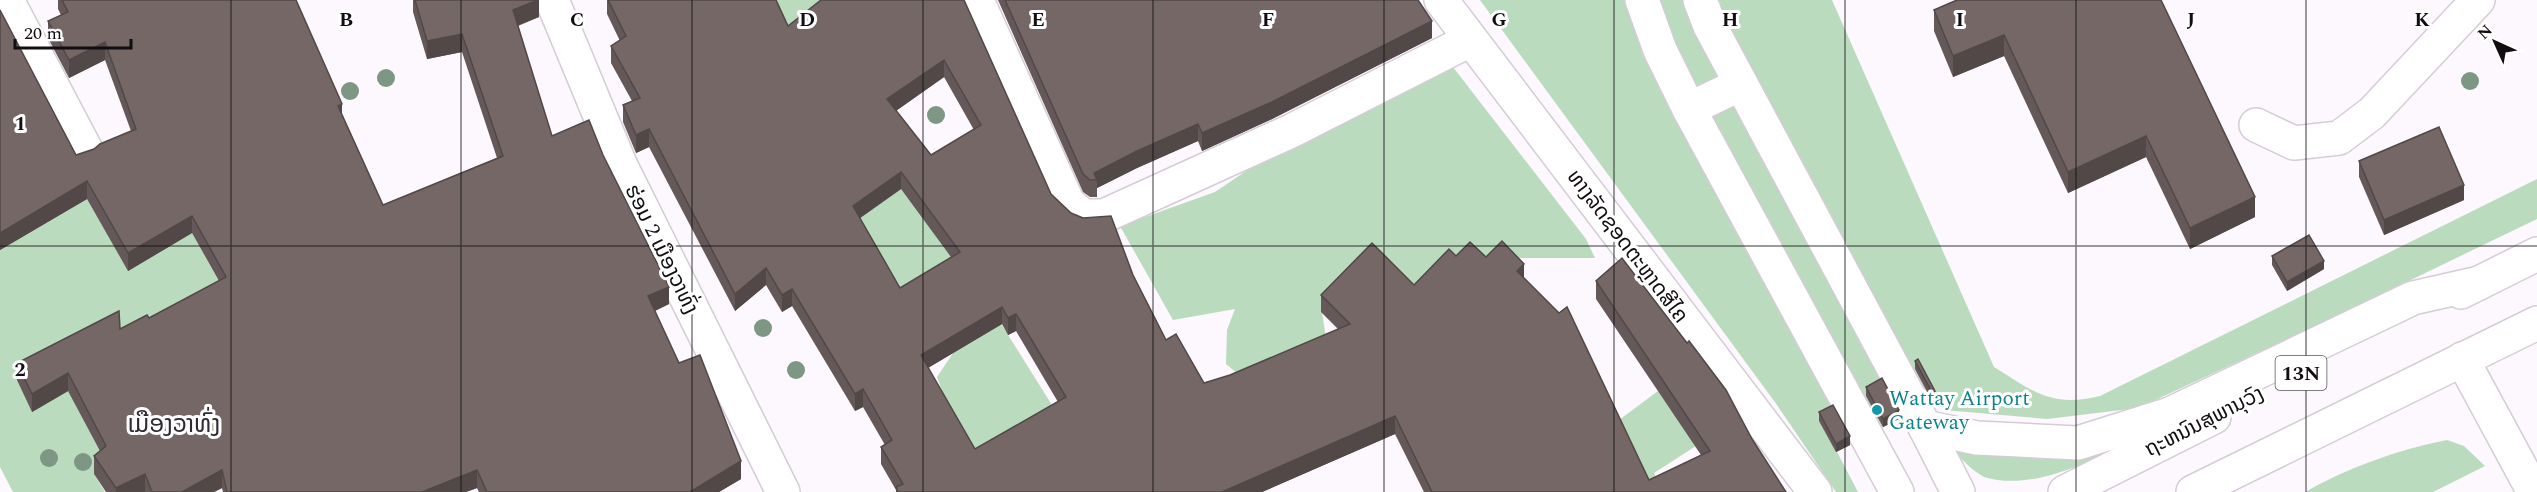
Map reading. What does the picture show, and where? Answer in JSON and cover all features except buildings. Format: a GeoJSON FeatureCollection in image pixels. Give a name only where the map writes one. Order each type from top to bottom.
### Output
{"type":"FeatureCollection","features":[{"type":"Feature","properties":{"kind":"main road"},"geometry":{"type":"LineString","coordinates":[[7,0],[86,150]]}},
{"type":"Feature","properties":{"kind":"main road","name":"ຮ່ອມ 2 ເມືອງວາທົ່ງ"},"geometry":{"type":"LineString","coordinates":[[552,0],[620,164],[783,492]]}},
{"type":"Feature","properties":{"kind":"main road"},"geometry":{"type":"LineString","coordinates":[[977,0],[1068,203],[1083,216],[1104,216],[1114,212],[1292,131],[1470,40]]}},
{"type":"Feature","properties":{"kind":"main road","name":"ທາງລັດຊອດຕະຫຼາດສີໄຄ"},"geometry":{"type":"LineString","coordinates":[[1441,0],[1815,492]]}},
{"type":"Feature","properties":{"kind":"main road"},"geometry":{"type":"LineString","coordinates":[[1642,0],[1660,50],[1689,109],[1897,492]]}},
{"type":"Feature","properties":{"kind":"main road"},"geometry":{"type":"LineString","coordinates":[[1700,0],[1710,26],[1958,492]]}},
{"type":"Feature","properties":{"kind":"main road"},"geometry":{"type":"LineString","coordinates":[[2256,125],[2294,144],[2339,138],[2372,113],[2478,0]]}},
{"type":"Feature","properties":{"kind":"main road"},"geometry":{"type":"LineString","coordinates":[[1689,109],[1741,84]]}},
{"type":"Feature","properties":{"kind":"main road","name":"ຖະຫນົນສຸພານຸວົງ"},"geometry":{"type":"LineString","coordinates":[[2065,492],[2537,254]]}},
{"type":"Feature","properties":{"kind":"main road"},"geometry":{"type":"LineString","coordinates":[[1925,427],[1977,438],[2078,443],[2170,414],[2413,298],[2479,283]]}},
{"type":"Feature","properties":{"kind":"main road"},"geometry":{"type":"LineString","coordinates":[[2193,492],[2537,323]]}},
{"type":"Feature","properties":{"kind":"main road"},"geometry":{"type":"LineString","coordinates":[[2462,359],[2534,492]]}},
{"type":"Feature","properties":{"kind":"green space"},"geometry":{"type":"Polygon","coordinates":[[[768,0],[843,0],[786,39],[768,0]]]}},
{"type":"Feature","properties":{"kind":"green space"},"geometry":{"type":"Polygon","coordinates":[[[1480,0],[1832,0],[1994,367],[2032,390],[2056,399],[2069,400],[2100,396],[2537,179],[2537,219],[2328,320],[2138,408],[2047,419],[1944,410],[1935,399],[1837,452],[1858,492],[1836,492],[1777,405],[1480,0]]]}},
{"type":"Feature","properties":{"kind":"green space"},"geometry":{"type":"Polygon","coordinates":[[[1446,58],[1586,239],[1595,258],[1502,258],[1414,302],[1322,312],[1327,345],[1250,384],[1226,364],[1227,330],[1235,309],[1173,320],[1120,226],[1215,192],[1298,136],[1446,58]]]}},
{"type":"Feature","properties":{"kind":"green space"},"geometry":{"type":"Polygon","coordinates":[[[901,189],[990,306],[1060,418],[979,464],[961,443],[937,377],[955,350],[902,304],[854,222],[901,189]]]}},
{"type":"Feature","properties":{"kind":"green space"},"geometry":{"type":"Polygon","coordinates":[[[87,199],[128,270],[192,233],[226,294],[147,333],[138,319],[17,380],[110,367],[106,464],[94,474],[105,492],[13,492],[0,467],[0,250],[87,199]]]}},
{"type":"Feature","properties":{"kind":"green space"},"geometry":{"type":"Polygon","coordinates":[[[1658,391],[1696,446],[1654,473],[1657,482],[1644,491],[1607,429],[1658,391]]]}},
{"type":"Feature","properties":{"kind":"green space"},"geometry":{"type":"Polygon","coordinates":[[[2136,437],[2083,464],[2063,471],[2043,477],[2003,481],[1984,477],[1961,459],[1950,446],[2136,437]]]}},
{"type":"Feature","properties":{"kind":"green space"},"geometry":{"type":"Polygon","coordinates":[[[2447,440],[2464,446],[2485,466],[2433,492],[2305,492],[2374,460],[2447,440]]]}},
{"type":"Feature","properties":{"kind":"place","name":"Wattay Airport Gateway"},"geometry":{"type":"Point","coordinates":[1877,410]}},
{"type":"Feature","properties":{"kind":"district","name":"ເມືອງວາທົ່ງ"},"geometry":{"type":"Point","coordinates":[174,424]}}]}
